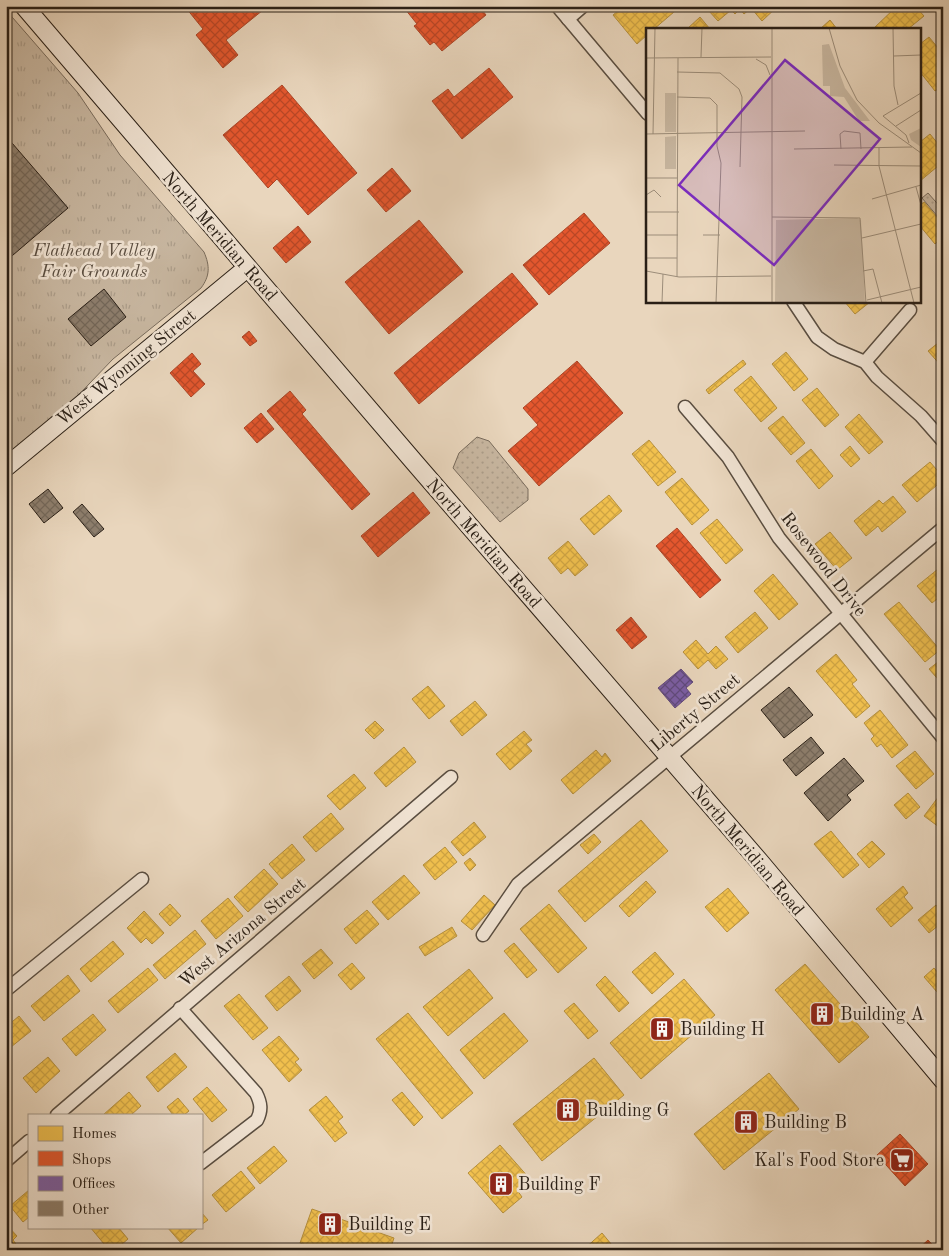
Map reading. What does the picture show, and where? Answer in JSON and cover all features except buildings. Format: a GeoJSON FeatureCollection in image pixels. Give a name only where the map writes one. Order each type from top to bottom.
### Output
{"type":"FeatureCollection","features":[{"type":"Feature","properties":{"kind":"main road","name":"North Meridian Road"},"geometry":{"type":"LineString","coordinates":[[24,6],[247,268],[669,756],[943,1080]]}},
{"type":"Feature","properties":{"kind":"main road","name":"West Wyoming Street"},"geometry":{"type":"LineString","coordinates":[[6,467],[247,268]]}},
{"type":"Feature","properties":{"kind":"street"},"geometry":{"type":"LineString","coordinates":[[557,6],[646,112]]}},
{"type":"Feature","properties":{"kind":"street"},"geometry":{"type":"LineString","coordinates":[[568,19],[582,6]]}},
{"type":"Feature","properties":{"kind":"street"},"geometry":{"type":"LineString","coordinates":[[794,302],[817,337],[834,349],[865,362],[877,377],[921,416],[943,441]]}},
{"type":"Feature","properties":{"kind":"street"},"geometry":{"type":"LineString","coordinates":[[865,362],[910,310]]}},
{"type":"Feature","properties":{"kind":"street","name":"Rosewood Drive"},"geometry":{"type":"LineString","coordinates":[[686,407],[728,457],[779,538],[943,738]]}},
{"type":"Feature","properties":{"kind":"street","name":"Liberty Street"},"geometry":{"type":"LineString","coordinates":[[483,935],[518,884],[943,528]]}},
{"type":"Feature","properties":{"kind":"street","name":"West Arizona Street"},"geometry":{"type":"LineString","coordinates":[[60,1114],[180,1008],[451,778]]}},
{"type":"Feature","properties":{"kind":"street"},"geometry":{"type":"LineString","coordinates":[[6,990],[142,879]]}},
{"type":"Feature","properties":{"kind":"street"},"geometry":{"type":"LineString","coordinates":[[180,1008],[256,1093],[261,1103],[261,1112],[257,1120],[202,1162]]}},
{"type":"Feature","properties":{"kind":"street"},"geometry":{"type":"LineString","coordinates":[[6,1161],[28,1142]]}},
{"type":"Feature","properties":{"kind":"green space","name":"Flathead Valley Fair Grounds"},"geometry":{"type":"Polygon","coordinates":[[[6,10],[78,93],[120,155],[204,252],[208,271],[201,288],[113,359],[65,409],[6,459],[6,10]]]}},
{"type":"Feature","properties":{"kind":"green space"},"geometry":{"type":"Polygon","coordinates":[[[928,193],[943,210],[943,223],[922,198],[928,193]]]}},
{"type":"Feature","properties":{"kind":"green space"},"geometry":{"type":"Polygon","coordinates":[[[477,437],[489,441],[528,489],[528,500],[500,522],[453,468],[459,453],[477,437]]]}},
{"type":"Feature","properties":{"kind":"place","name":"Building A"},"geometry":{"type":"Point","coordinates":[822,1014]}},
{"type":"Feature","properties":{"kind":"place","name":"Building H"},"geometry":{"type":"Point","coordinates":[662,1029]}},
{"type":"Feature","properties":{"kind":"place","name":"Building G"},"geometry":{"type":"Point","coordinates":[568,1110]}},
{"type":"Feature","properties":{"kind":"place","name":"Building B"},"geometry":{"type":"Point","coordinates":[746,1122]}},
{"type":"Feature","properties":{"kind":"place","name":"Kal's Food Store"},"geometry":{"type":"Point","coordinates":[902,1160]}},
{"type":"Feature","properties":{"kind":"place","name":"Building F"},"geometry":{"type":"Point","coordinates":[501,1184]}},
{"type":"Feature","properties":{"kind":"place","name":"Building E"},"geometry":{"type":"Point","coordinates":[330,1224]}}]}
